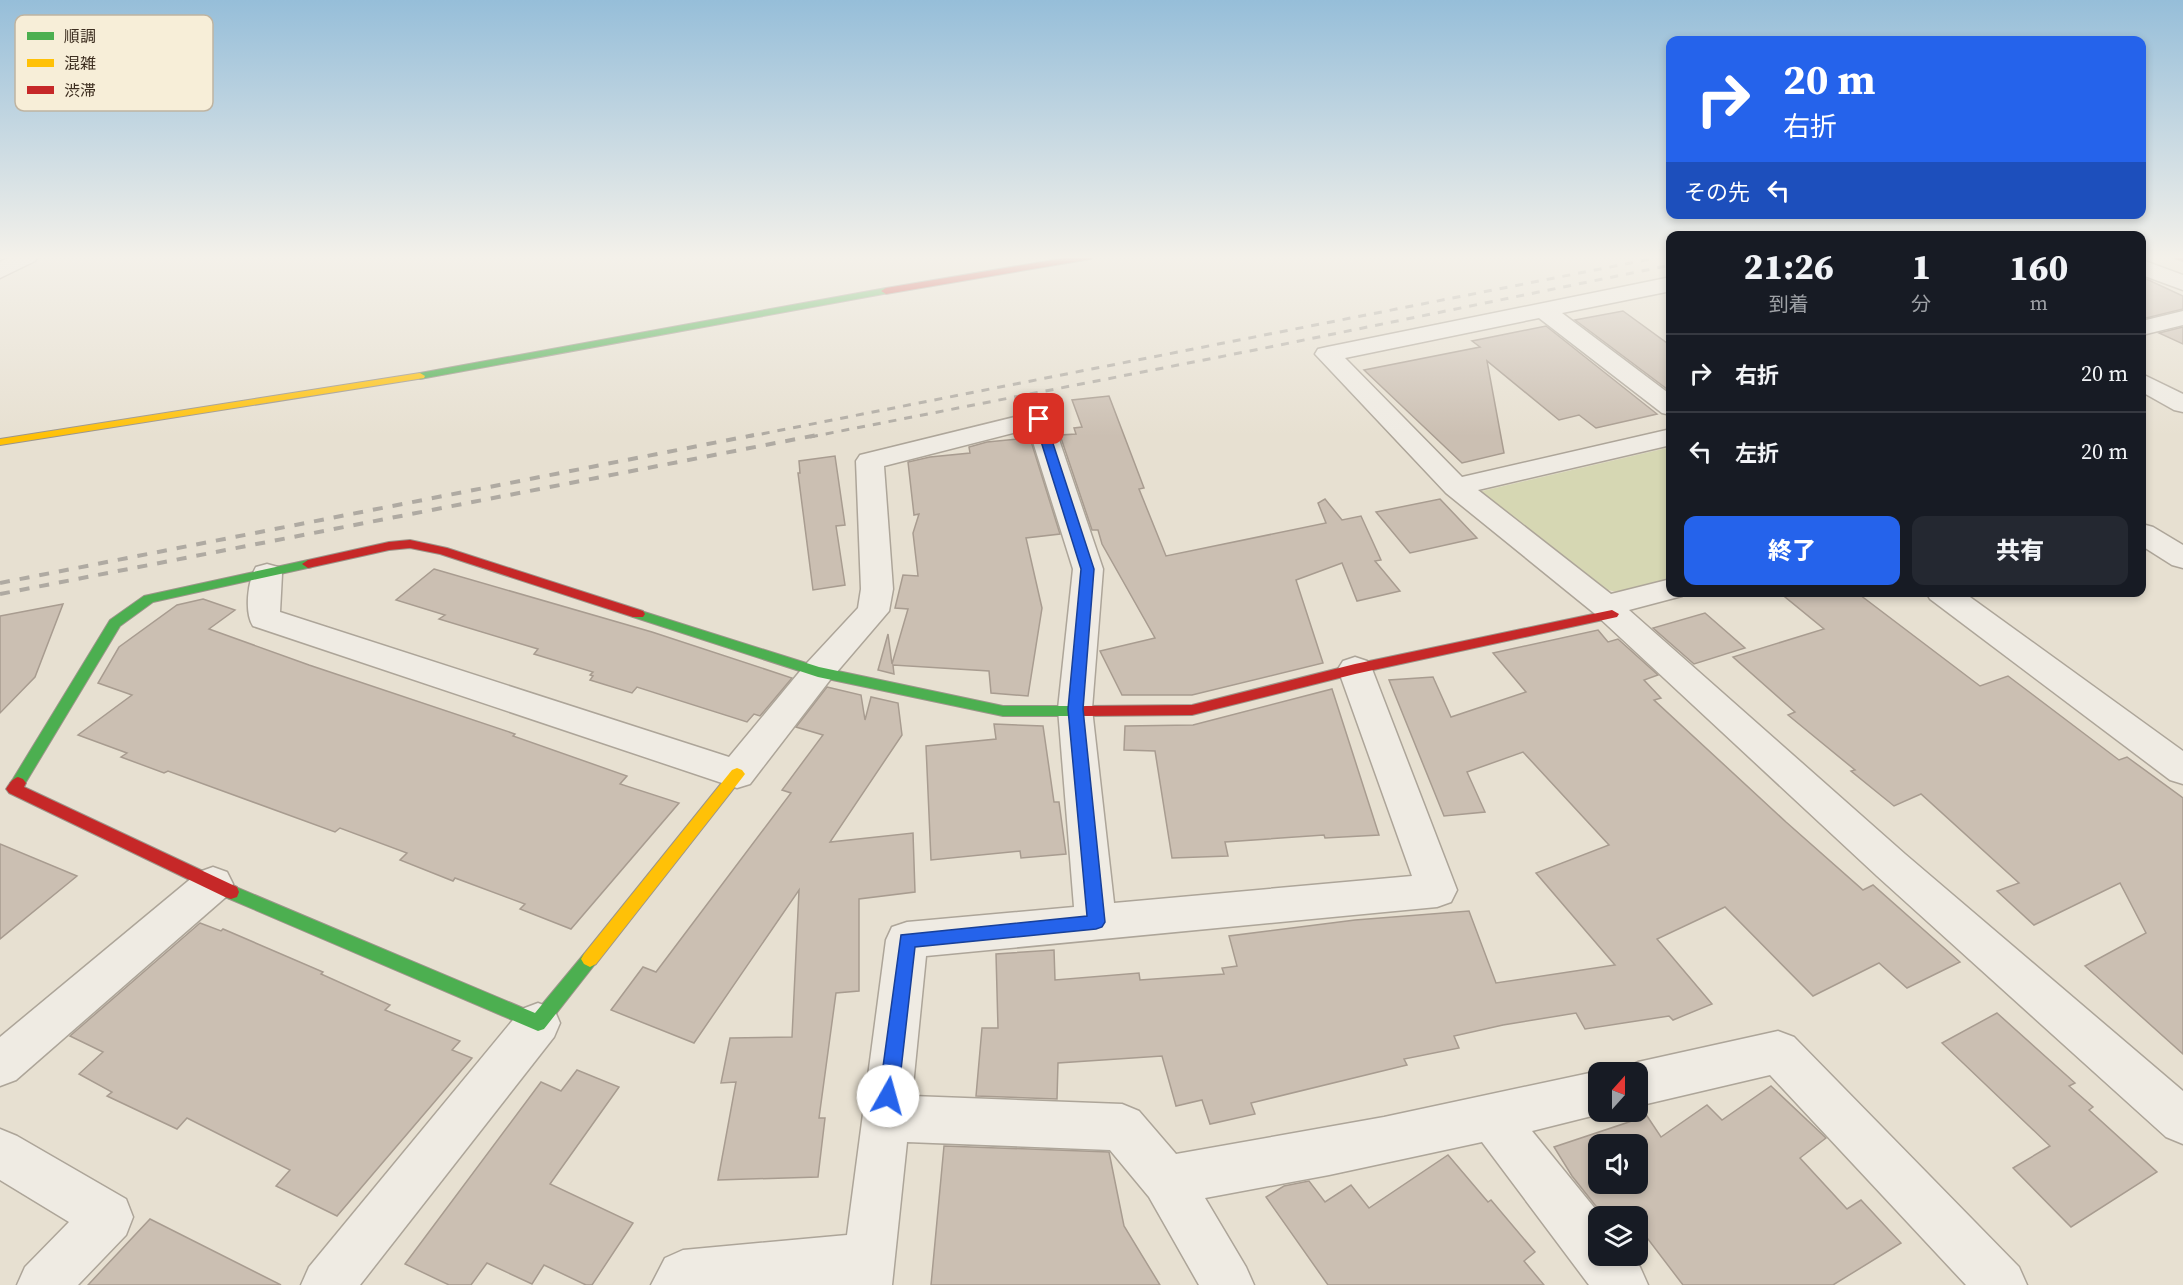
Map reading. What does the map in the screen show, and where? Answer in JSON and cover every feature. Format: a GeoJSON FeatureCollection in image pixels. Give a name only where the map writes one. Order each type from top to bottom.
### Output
{"type":"FeatureCollection","features":[{"type":"Feature","properties":{"kind":"street"},"geometry":{"type":"LineString","coordinates":[[0,441],[373,385],[748,316]]}},
{"type":"Feature","properties":{"kind":"street"},"geometry":{"type":"LineString","coordinates":[[1514,316],[1327,354],[1456,488],[1609,610],[1891,866],[2183,1121]]}},
{"type":"Feature","properties":{"kind":"street"},"geometry":{"type":"LineString","coordinates":[[1551,316],[1666,403]]}},
{"type":"Feature","properties":{"kind":"street"},"geometry":{"type":"LineString","coordinates":[[2146,327],[2183,318]]}},
{"type":"Feature","properties":{"kind":"street"},"geometry":{"type":"LineString","coordinates":[[2146,384],[2183,404]]}},
{"type":"Feature","properties":{"kind":"street"},"geometry":{"type":"LineString","coordinates":[[327,1285],[818,672],[873,610],[877,589],[870,461],[1039,419],[1088,569],[1075,709],[1096,922]]}},
{"type":"Feature","properties":{"kind":"street"},"geometry":{"type":"LineString","coordinates":[[1456,488],[1666,438]]}},
{"type":"Feature","properties":{"kind":"street"},"geometry":{"type":"LineString","coordinates":[[2146,535],[2183,558]]}},
{"type":"Feature","properties":{"kind":"street"},"geometry":{"type":"LineString","coordinates":[[538,1023],[213,884],[7,790],[115,623],[149,599],[389,546],[410,544],[443,551],[818,672],[1003,711],[1192,710],[1355,669],[1609,610],[1666,591]]}},
{"type":"Feature","properties":{"kind":"street"},"geometry":{"type":"LineString","coordinates":[[267,574],[264,618],[737,774]]}},
{"type":"Feature","properties":{"kind":"street"},"geometry":{"type":"LineString","coordinates":[[1948,597],[2183,770]]}},
{"type":"Feature","properties":{"kind":"street"},"geometry":{"type":"LineString","coordinates":[[677,1285],[683,1276],[867,1271],[907,940],[1437,890],[1355,669]]}},
{"type":"Feature","properties":{"kind":"street"},"geometry":{"type":"LineString","coordinates":[[0,1065],[213,884]]}},
{"type":"Feature","properties":{"kind":"street"},"geometry":{"type":"LineString","coordinates":[[1648,1082],[1778,1052],[2001,1285]]}},
{"type":"Feature","properties":{"kind":"street"},"geometry":{"type":"LineString","coordinates":[[1166,1180],[1492,1118],[1588,1096]]}},
{"type":"Feature","properties":{"kind":"street"},"geometry":{"type":"LineString","coordinates":[[885,1118],[1122,1127],[1166,1180],[1228,1285]]}},
{"type":"Feature","properties":{"kind":"street"},"geometry":{"type":"LineString","coordinates":[[1492,1118],[1588,1241]]}},
{"type":"Feature","properties":{"kind":"street"},"geometry":{"type":"LineString","coordinates":[[0,1153],[108,1217],[43,1285]]}},
{"type":"Feature","properties":{"kind":"street"},"geometry":{"type":"LineString","coordinates":[[1607,1266],[1622,1285]]}},
{"type":"Feature","properties":{"kind":"green space"},"geometry":{"type":"Polygon","coordinates":[[[1666,448],[1666,581],[1622,593],[1594,587],[1478,492],[1666,448]]]}},
{"type":"Feature","properties":{"kind":"building"},"geometry":{"type":"Polygon","coordinates":[[[1597,316],[1630,316],[1666,342],[1666,388],[1575,320],[1597,316]]]}},
{"type":"Feature","properties":{"kind":"building"},"geometry":{"type":"Polygon","coordinates":[[[1546,326],[1657,414],[1596,428],[1579,415],[1559,420],[1487,361],[1504,453],[1462,463],[1364,370],[1480,347],[1472,341],[1546,326]]]}},
{"type":"Feature","properties":{"kind":"building"},"geometry":{"type":"Polygon","coordinates":[[[2183,327],[2183,344],[2159,333],[2183,327]]]}},
{"type":"Feature","properties":{"kind":"building"},"geometry":{"type":"Polygon","coordinates":[[[1109,396],[1144,488],[1139,489],[1166,556],[1326,523],[1318,503],[1325,499],[1342,520],[1361,516],[1381,560],[1375,561],[1400,591],[1357,601],[1342,563],[1296,580],[1323,663],[1192,695],[1122,695],[1100,651],[1155,638],[1102,544],[1098,530],[1092,530],[1060,435],[1076,434],[1074,428],[1082,427],[1072,400],[1109,396]]]}},
{"type":"Feature","properties":{"kind":"building"},"geometry":{"type":"Polygon","coordinates":[[[1030,438],[1060,534],[1026,538],[1042,608],[1028,696],[991,693],[989,671],[893,665],[894,674],[878,670],[888,634],[892,664],[908,609],[895,608],[903,575],[918,576],[913,533],[919,514],[914,515],[908,462],[970,453],[969,447],[987,442],[1030,438]]]}},
{"type":"Feature","properties":{"kind":"building"},"geometry":{"type":"Polygon","coordinates":[[[835,456],[845,525],[836,526],[845,585],[813,590],[798,473],[800,473],[799,461],[835,456]]]}},
{"type":"Feature","properties":{"kind":"building"},"geometry":{"type":"Polygon","coordinates":[[[1440,499],[1477,538],[1410,553],[1376,512],[1440,499]]]}},
{"type":"Feature","properties":{"kind":"building"},"geometry":{"type":"Polygon","coordinates":[[[434,569],[652,632],[792,678],[760,716],[754,714],[747,722],[637,687],[632,693],[590,680],[593,672],[534,654],[538,649],[439,619],[445,615],[396,600],[434,569]]]}},
{"type":"Feature","properties":{"kind":"building"},"geometry":{"type":"Polygon","coordinates":[[[1785,597],[1863,597],[1980,686],[2008,676],[2119,760],[2127,757],[2183,798],[2183,1054],[2085,966],[2146,933],[2120,883],[2034,925],[1997,891],[2019,883],[1921,794],[1894,806],[1851,771],[1855,770],[1788,715],[1795,712],[1733,657],[1824,629],[1785,597]]]}},
{"type":"Feature","properties":{"kind":"building"},"geometry":{"type":"Polygon","coordinates":[[[203,599],[235,610],[209,629],[515,734],[513,736],[627,776],[620,784],[679,803],[571,929],[520,909],[525,904],[455,878],[453,881],[400,860],[407,853],[340,828],[335,832],[168,771],[164,773],[121,757],[127,753],[78,735],[132,695],[98,683],[119,647],[177,605],[203,599]]]}},
{"type":"Feature","properties":{"kind":"building"},"geometry":{"type":"Polygon","coordinates":[[[63,604],[35,677],[0,713],[0,616],[63,604]]]}},
{"type":"Feature","properties":{"kind":"building"},"geometry":{"type":"Polygon","coordinates":[[[1705,613],[1745,648],[1694,664],[1653,628],[1705,613]]]}},
{"type":"Feature","properties":{"kind":"building"},"geometry":{"type":"Polygon","coordinates":[[[1598,630],[1608,642],[1618,639],[1658,675],[1644,680],[1661,698],[1654,700],[1786,822],[1863,890],[1873,885],[1960,962],[1907,988],[1879,963],[1813,996],[1725,907],[1657,939],[1712,1004],[1673,1020],[1669,1016],[1585,1029],[1576,1013],[1454,1036],[1459,1048],[1404,1059],[1407,1065],[1251,1103],[1255,1114],[1210,1124],[1202,1100],[1176,1106],[1162,1056],[1058,1063],[1057,1099],[976,1096],[982,1028],[998,1028],[996,954],[1054,950],[1055,980],[1139,973],[1140,980],[1224,974],[1222,968],[1237,966],[1229,936],[1355,920],[1469,911],[1496,983],[1615,965],[1536,873],[1609,845],[1523,752],[1467,772],[1485,812],[1444,816],[1389,680],[1433,677],[1451,717],[1526,692],[1493,653],[1598,630]]]}},
{"type":"Feature","properties":{"kind":"building"},"geometry":{"type":"Polygon","coordinates":[[[827,687],[861,695],[865,720],[871,697],[898,703],[902,735],[830,842],[913,833],[915,892],[859,899],[859,991],[836,993],[819,1118],[825,1118],[818,1177],[718,1180],[736,1082],[721,1083],[730,1038],[792,1037],[799,890],[694,1043],[611,1010],[643,967],[656,972],[791,793],[782,790],[823,735],[796,727],[827,687]]]}},
{"type":"Feature","properties":{"kind":"building"},"geometry":{"type":"Polygon","coordinates":[[[1332,689],[1379,835],[1325,838],[1324,835],[1225,842],[1228,856],[1172,858],[1155,751],[1124,750],[1125,726],[1193,725],[1332,689]]]}},
{"type":"Feature","properties":{"kind":"building"},"geometry":{"type":"Polygon","coordinates":[[[994,724],[1043,726],[1054,802],[1059,802],[1066,854],[1021,858],[1020,851],[931,860],[926,746],[996,739],[994,724]]]}},
{"type":"Feature","properties":{"kind":"building"},"geometry":{"type":"Polygon","coordinates":[[[0,844],[77,876],[0,939],[0,844]]]}},
{"type":"Feature","properties":{"kind":"building"},"geometry":{"type":"Polygon","coordinates":[[[200,923],[221,931],[223,929],[323,972],[321,974],[390,1005],[385,1010],[460,1041],[452,1050],[472,1058],[337,1216],[276,1186],[290,1170],[187,1118],[177,1129],[107,1096],[112,1092],[79,1074],[103,1052],[70,1036],[200,923]]]}},
{"type":"Feature","properties":{"kind":"building"},"geometry":{"type":"Polygon","coordinates":[[[1997,1013],[2075,1083],[2069,1086],[2093,1107],[2089,1110],[2157,1172],[2071,1227],[2013,1168],[2050,1146],[1942,1043],[1997,1013]]]}},
{"type":"Feature","properties":{"kind":"building"},"geometry":{"type":"Polygon","coordinates":[[[577,1070],[619,1087],[550,1184],[633,1223],[592,1285],[586,1285],[544,1265],[532,1284],[487,1263],[471,1285],[449,1285],[405,1264],[541,1082],[561,1091],[577,1070]]]}},
{"type":"Feature","properties":{"kind":"building"},"geometry":{"type":"Polygon","coordinates":[[[1771,1086],[1826,1138],[1800,1158],[1847,1209],[1861,1200],[1901,1243],[1833,1285],[1683,1285],[1648,1239],[1648,1206],[1596,1206],[1572,1176],[1554,1147],[1588,1136],[1588,1194],[1648,1194],[1648,1134],[1593,1134],[1629,1122],[1648,1122],[1648,1118],[1661,1137],[1707,1105],[1722,1120],[1771,1086]]]}},
{"type":"Feature","properties":{"kind":"building"},"geometry":{"type":"Polygon","coordinates":[[[944,1146],[1109,1152],[1124,1226],[1160,1285],[931,1285],[944,1146]]]}},
{"type":"Feature","properties":{"kind":"building"},"geometry":{"type":"Polygon","coordinates":[[[1448,1155],[1488,1202],[1491,1200],[1535,1252],[1524,1261],[1544,1285],[1328,1285],[1266,1197],[1284,1186],[1309,1181],[1325,1202],[1351,1185],[1369,1208],[1448,1155]]]}},
{"type":"Feature","properties":{"kind":"building"},"geometry":{"type":"Polygon","coordinates":[[[150,1219],[281,1285],[88,1285],[150,1219]]]}},
{"type":"Feature","properties":{"kind":"railway"},"geometry":{"type":"LineString","coordinates":[[746,437],[1361,316]]}},
{"type":"Feature","properties":{"kind":"railway"},"geometry":{"type":"LineString","coordinates":[[810,437],[1422,316]]}},
{"type":"Feature","properties":{"kind":"railway"},"geometry":{"type":"LineString","coordinates":[[0,583],[754,435]]}},
{"type":"Feature","properties":{"kind":"railway"},"geometry":{"type":"LineString","coordinates":[[0,594],[817,435]]}},
{"type":"Feature","properties":{"kind":"traffic: fast"},"geometry":{"type":"LineString","coordinates":[[420,376],[749,316]]}},
{"type":"Feature","properties":{"kind":"traffic: fast"},"geometry":{"type":"LineString","coordinates":[[18,783],[115,623],[149,599],[308,564]]}},
{"type":"Feature","properties":{"kind":"traffic: fast"},"geometry":{"type":"LineString","coordinates":[[638,614],[818,672],[1003,711],[1086,711]]}},
{"type":"Feature","properties":{"kind":"traffic: fast"},"geometry":{"type":"LineString","coordinates":[[231,892],[538,1023],[590,959]]}},
{"type":"Feature","properties":{"kind":"traffic: slow"},"geometry":{"type":"LineString","coordinates":[[0,442],[420,376]]}},
{"type":"Feature","properties":{"kind":"traffic: slow"},"geometry":{"type":"LineString","coordinates":[[590,959],[737,774]]}},
{"type":"Feature","properties":{"kind":"traffic: jam"},"geometry":{"type":"LineString","coordinates":[[308,564],[389,546],[410,544],[443,551],[638,614]]}},
{"type":"Feature","properties":{"kind":"traffic: jam"},"geometry":{"type":"LineString","coordinates":[[1086,711],[1192,710],[1355,669],[1612,614]]}},
{"type":"Feature","properties":{"kind":"traffic: jam"},"geometry":{"type":"LineString","coordinates":[[18,783],[14,789],[231,892]]}},
{"type":"Feature","properties":{"kind":"route"},"geometry":{"type":"LineString","coordinates":[[888,1096],[907,940],[1096,922],[1075,709],[1088,569],[1039,419]]}}]}
